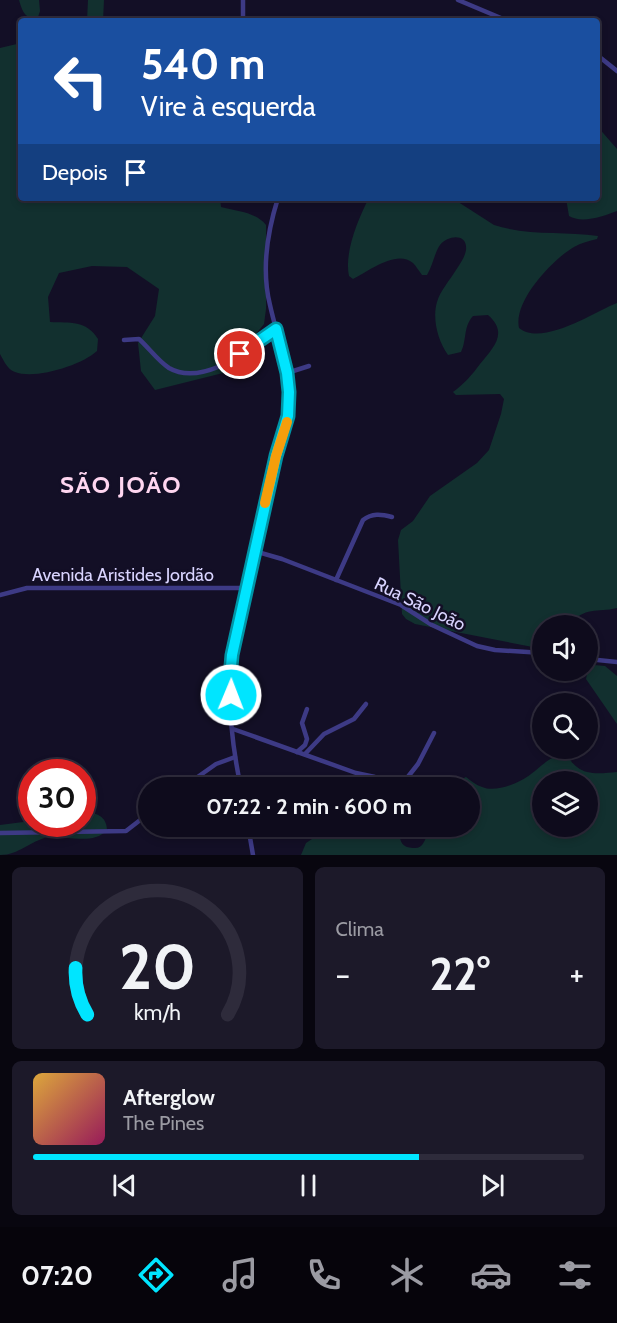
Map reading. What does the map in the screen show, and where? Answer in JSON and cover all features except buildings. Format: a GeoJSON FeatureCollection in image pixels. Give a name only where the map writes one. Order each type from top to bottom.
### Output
{"type":"FeatureCollection","features":[{"type":"Feature","properties":{"kind":"street"},"geometry":{"type":"LineString","coordinates":[[243,0],[243,18]]}},
{"type":"Feature","properties":{"kind":"street"},"geometry":{"type":"LineString","coordinates":[[458,0],[500,18]]}},
{"type":"Feature","properties":{"kind":"street"},"geometry":{"type":"LineString","coordinates":[[475,8],[477,0]]}},
{"type":"Feature","properties":{"kind":"street"},"geometry":{"type":"LineString","coordinates":[[600,57],[617,71]]}},
{"type":"Feature","properties":{"kind":"street"},"geometry":{"type":"LineString","coordinates":[[239,777],[235,757],[230,678],[232,655],[276,456],[288,416],[287,373],[268,295],[266,272],[269,225],[277,201]]}},
{"type":"Feature","properties":{"kind":"street"},"geometry":{"type":"LineString","coordinates":[[124,340],[138,339],[168,367],[184,374],[193,374],[208,372],[223,364],[276,329]]}},
{"type":"Feature","properties":{"kind":"street"},"geometry":{"type":"LineString","coordinates":[[287,373],[309,366]]}},
{"type":"Feature","properties":{"kind":"street"},"geometry":{"type":"LineString","coordinates":[[336,580],[347,561],[363,520],[369,515],[377,514],[392,517]]}},
{"type":"Feature","properties":{"kind":"street","name":"Rua São João"},"geometry":{"type":"LineString","coordinates":[[254,551],[282,559],[401,605],[432,625],[477,646],[495,650],[532,652]]}},
{"type":"Feature","properties":{"kind":"street","name":"Avenida Aristides Jordão"},"geometry":{"type":"LineString","coordinates":[[0,595],[27,588],[246,588]]}},
{"type":"Feature","properties":{"kind":"street"},"geometry":{"type":"LineString","coordinates":[[598,659],[617,662]]}},
{"type":"Feature","properties":{"kind":"street"},"geometry":{"type":"LineString","coordinates":[[305,754],[324,734],[354,719],[366,704]]}},
{"type":"Feature","properties":{"kind":"street"},"geometry":{"type":"LineString","coordinates":[[297,752],[305,745],[307,739],[302,723],[307,709]]}},
{"type":"Feature","properties":{"kind":"street"},"geometry":{"type":"LineString","coordinates":[[233,729],[375,777],[406,778],[418,764],[434,734]]}},
{"type":"Feature","properties":{"kind":"street"},"geometry":{"type":"LineString","coordinates":[[198,777],[216,764],[235,757]]}},
{"type":"Feature","properties":{"kind":"street"},"geometry":{"type":"LineString","coordinates":[[0,833],[126,831],[138,822]]}},
{"type":"Feature","properties":{"kind":"street"},"geometry":{"type":"LineString","coordinates":[[250,837],[253,855]]}},
{"type":"Feature","properties":{"kind":"green space"},"geometry":{"type":"Polygon","coordinates":[[[19,0],[39,0],[38,17],[27,16],[19,0]]]}},
{"type":"Feature","properties":{"kind":"green space"},"geometry":{"type":"Polygon","coordinates":[[[88,0],[104,0],[103,18],[87,18],[88,0]]]}},
{"type":"Feature","properties":{"kind":"green space"},"geometry":{"type":"Polygon","coordinates":[[[176,16],[204,18],[150,18],[176,16]]]}},
{"type":"Feature","properties":{"kind":"green space"},"geometry":{"type":"Polygon","coordinates":[[[18,44],[18,201],[220,201],[221,207],[257,217],[266,225],[264,324],[227,372],[155,390],[141,371],[138,343],[155,316],[159,289],[127,267],[92,266],[59,273],[48,297],[50,322],[71,323],[88,328],[98,339],[97,351],[70,366],[46,373],[15,372],[4,362],[0,354],[0,48],[18,44]]]}},
{"type":"Feature","properties":{"kind":"green space"},"geometry":{"type":"Polygon","coordinates":[[[600,129],[617,149],[617,211],[593,218],[580,219],[569,216],[566,201],[600,201],[600,129]]]}},
{"type":"Feature","properties":{"kind":"green space"},"geometry":{"type":"Polygon","coordinates":[[[368,201],[457,201],[494,225],[533,232],[598,236],[597,239],[582,243],[565,253],[536,282],[522,306],[519,328],[529,333],[554,331],[617,303],[617,608],[591,611],[580,615],[532,615],[532,647],[415,624],[402,614],[398,540],[401,530],[413,521],[430,496],[477,463],[489,450],[504,399],[500,394],[456,395],[453,392],[471,376],[490,352],[498,334],[494,322],[488,315],[473,316],[466,329],[461,352],[448,355],[441,343],[435,315],[437,302],[466,250],[466,244],[461,238],[448,239],[440,245],[427,275],[422,275],[413,263],[406,259],[399,259],[382,263],[353,279],[349,276],[348,267],[350,247],[368,201]]]}},
{"type":"Feature","properties":{"kind":"green space"},"geometry":{"type":"Polygon","coordinates":[[[598,665],[605,666],[617,676],[617,724],[598,693],[587,681],[598,681],[598,665]]]}},
{"type":"Feature","properties":{"kind":"green space"},"geometry":{"type":"Polygon","coordinates":[[[551,759],[569,759],[584,771],[534,771],[551,759]]]}},
{"type":"Feature","properties":{"kind":"green space"},"geometry":{"type":"Polygon","coordinates":[[[532,772],[532,837],[598,837],[598,773],[617,772],[617,855],[301,855],[306,843],[315,837],[400,837],[402,844],[408,848],[418,848],[426,837],[480,837],[480,786],[494,789],[514,784],[532,772]]]}},
{"type":"Feature","properties":{"kind":"green space"},"geometry":{"type":"Polygon","coordinates":[[[96,814],[103,818],[107,830],[101,835],[94,838],[55,837],[96,837],[96,814]]]}},
{"type":"Feature","properties":{"kind":"green space"},"geometry":{"type":"Polygon","coordinates":[[[18,823],[18,837],[48,837],[13,853],[0,855],[0,825],[18,823]]]}},
{"type":"Feature","properties":{"kind":"slow traffic"},"geometry":{"type":"LineString","coordinates":[[265,503],[287,422]]}},
{"type":"Feature","properties":{"kind":"district","name":"SÃO JOÃO"},"geometry":{"type":"Point","coordinates":[121,484]}},
{"type":"Feature","properties":{"kind":"route"},"geometry":{"type":"LineString","coordinates":[[231,695],[232,655],[264,507],[288,416],[289,402],[287,373],[276,329],[240,354]]}}]}
